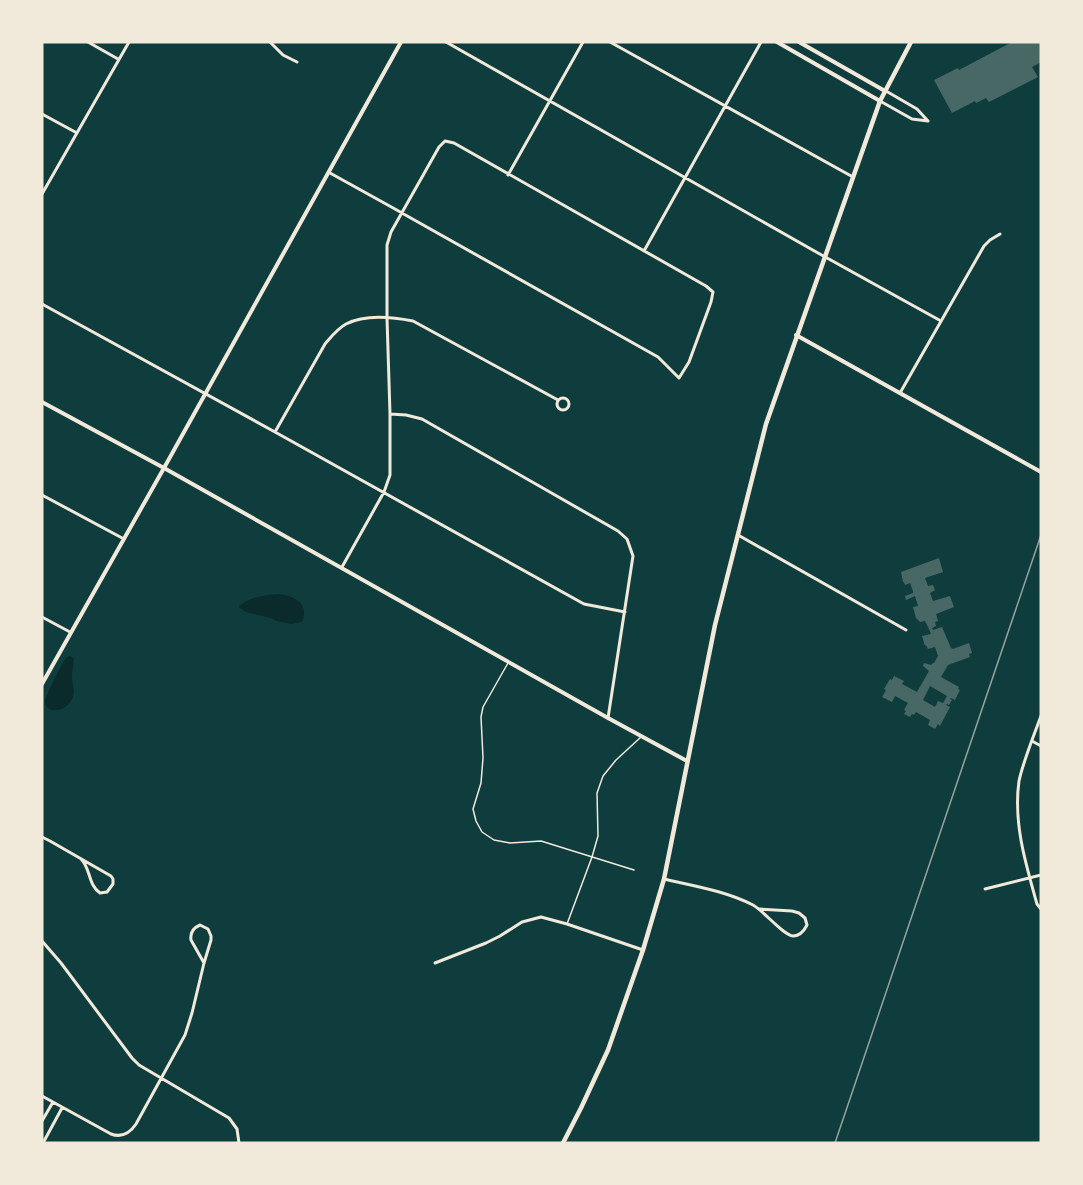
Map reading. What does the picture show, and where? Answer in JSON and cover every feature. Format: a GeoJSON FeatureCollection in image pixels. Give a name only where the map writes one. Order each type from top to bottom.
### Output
{"type":"FeatureCollection","features":[{"type":"Feature","properties":{"kind":"main road"},"geometry":{"type":"LineString","coordinates":[[563,1143],[608,1050],[643,950],[664,879],[715,625],[766,424],[880,101],[911,42]]}},
{"type":"Feature","properties":{"kind":"street"},"geometry":{"type":"LineString","coordinates":[[88,42],[118,59]]}},
{"type":"Feature","properties":{"kind":"street"},"geometry":{"type":"LineString","coordinates":[[42,195],[129,42]]}},
{"type":"Feature","properties":{"kind":"street"},"geometry":{"type":"LineString","coordinates":[[270,42],[283,55],[297,62]]}},
{"type":"Feature","properties":{"kind":"street"},"geometry":{"type":"LineString","coordinates":[[42,684],[330,173],[401,42]]}},
{"type":"Feature","properties":{"kind":"street"},"geometry":{"type":"LineString","coordinates":[[446,42],[941,321]]}},
{"type":"Feature","properties":{"kind":"street"},"geometry":{"type":"LineString","coordinates":[[508,175],[583,42]]}},
{"type":"Feature","properties":{"kind":"street"},"geometry":{"type":"LineString","coordinates":[[610,42],[853,177]]}},
{"type":"Feature","properties":{"kind":"street"},"geometry":{"type":"LineString","coordinates":[[644,251],[761,42]]}},
{"type":"Feature","properties":{"kind":"street"},"geometry":{"type":"LineString","coordinates":[[777,42],[912,119],[928,122],[917,109],[799,42]]}},
{"type":"Feature","properties":{"kind":"street"},"geometry":{"type":"LineString","coordinates":[[42,114],[77,133]]}},
{"type":"Feature","properties":{"kind":"street"},"geometry":{"type":"LineString","coordinates":[[330,173],[402,213],[658,357],[679,378],[689,362],[713,292],[454,143],[445,141],[439,147],[402,213],[391,232],[387,245],[390,475],[384,492],[342,567]]}},
{"type":"Feature","properties":{"kind":"street"},"geometry":{"type":"LineString","coordinates":[[900,393],[984,246],[1000,234]]}},
{"type":"Feature","properties":{"kind":"street"},"geometry":{"type":"LineString","coordinates":[[42,304],[584,604],[625,612]]}},
{"type":"Feature","properties":{"kind":"street"},"geometry":{"type":"LineString","coordinates":[[275,432],[325,344],[336,331],[349,322],[368,318],[407,320],[423,325],[558,400],[565,398],[570,402],[569,406],[561,410],[558,400]]}},
{"type":"Feature","properties":{"kind":"street"},"geometry":{"type":"LineString","coordinates":[[796,335],[1041,472]]}},
{"type":"Feature","properties":{"kind":"street"},"geometry":{"type":"LineString","coordinates":[[42,402],[687,761]]}},
{"type":"Feature","properties":{"kind":"street"},"geometry":{"type":"LineString","coordinates":[[390,414],[422,419],[618,531],[627,539],[633,556],[608,718]]}},
{"type":"Feature","properties":{"kind":"street"},"geometry":{"type":"LineString","coordinates":[[42,495],[124,539]]}},
{"type":"Feature","properties":{"kind":"street"},"geometry":{"type":"LineString","coordinates":[[738,535],[906,630]]}},
{"type":"Feature","properties":{"kind":"street"},"geometry":{"type":"LineString","coordinates":[[42,617],[70,632]]}},
{"type":"Feature","properties":{"kind":"street"},"geometry":{"type":"LineString","coordinates":[[1041,716],[1019,781],[1017,811],[1030,878],[1037,904],[1041,909]]}},
{"type":"Feature","properties":{"kind":"street"},"geometry":{"type":"LineString","coordinates":[[1032,741],[1041,746]]}},
{"type":"Feature","properties":{"kind":"street"},"geometry":{"type":"LineString","coordinates":[[42,837],[81,859],[111,876],[113,884],[107,892],[100,893],[94,888],[86,863],[81,859]]}},
{"type":"Feature","properties":{"kind":"street"},"geometry":{"type":"LineString","coordinates":[[985,889],[1041,875]]}},
{"type":"Feature","properties":{"kind":"street"},"geometry":{"type":"LineString","coordinates":[[664,879],[730,896],[759,909],[789,935],[801,933],[807,925],[805,918],[799,913],[759,909]]}},
{"type":"Feature","properties":{"kind":"street"},"geometry":{"type":"LineString","coordinates":[[435,963],[486,943],[522,922],[540,917],[643,950]]}},
{"type":"Feature","properties":{"kind":"street"},"geometry":{"type":"LineString","coordinates":[[42,1096],[115,1136],[130,1131],[185,1035],[192,1013],[211,936],[208,929],[200,925],[190,936],[204,963]]}},
{"type":"Feature","properties":{"kind":"street"},"geometry":{"type":"LineString","coordinates":[[42,941],[132,1058],[161,1079],[223,1113],[235,1125],[239,1143]]}},
{"type":"Feature","properties":{"kind":"street"},"geometry":{"type":"LineString","coordinates":[[42,1121],[53,1102]]}},
{"type":"Feature","properties":{"kind":"street"},"geometry":{"type":"LineString","coordinates":[[43,1143],[63,1108]]}},
{"type":"Feature","properties":{"kind":"lane"},"geometry":{"type":"LineString","coordinates":[[509,663],[483,707],[481,717],[483,758],[481,783],[473,808],[482,832],[494,840],[510,843],[541,841],[634,870]]}},
{"type":"Feature","properties":{"kind":"lane"},"geometry":{"type":"LineString","coordinates":[[567,924],[598,836],[597,792],[603,776],[616,760],[641,737]]}},
{"type":"Feature","properties":{"kind":"water"},"geometry":{"type":"Polygon","coordinates":[[[279,594],[295,599],[302,605],[304,615],[302,622],[291,624],[277,621],[246,612],[239,606],[252,599],[279,594]]]}},
{"type":"Feature","properties":{"kind":"water"},"geometry":{"type":"Polygon","coordinates":[[[70,656],[74,659],[72,699],[64,708],[50,709],[46,706],[46,699],[61,665],[70,656]]]}},
{"type":"Feature","properties":{"kind":"building"},"geometry":{"type":"Polygon","coordinates":[[[1012,42],[1041,42],[1041,62],[1032,67],[1038,77],[989,102],[986,98],[976,103],[975,101],[952,113],[934,80],[958,68],[959,70],[1012,42]]]}},
{"type":"Feature","properties":{"kind":"building"},"geometry":{"type":"Polygon","coordinates":[[[939,558],[943,572],[925,578],[928,586],[933,585],[935,590],[930,593],[933,601],[950,596],[954,607],[936,614],[938,621],[932,628],[933,630],[942,627],[953,649],[969,643],[972,653],[969,654],[970,657],[948,665],[941,677],[959,687],[960,690],[955,700],[951,698],[949,705],[946,705],[950,707],[940,726],[938,724],[935,729],[928,725],[930,720],[916,712],[910,717],[904,714],[908,703],[895,696],[892,702],[882,697],[886,690],[884,689],[894,676],[904,681],[902,684],[917,692],[929,671],[923,666],[924,663],[931,665],[938,656],[935,647],[928,649],[925,646],[922,636],[931,634],[925,621],[920,622],[916,618],[913,607],[918,606],[915,596],[906,600],[905,596],[913,591],[910,583],[905,585],[903,582],[901,572],[939,558]],[[930,686],[923,700],[935,707],[938,701],[943,703],[947,696],[930,686]]]}},
{"type":"Feature","properties":{"kind":"railway"},"geometry":{"type":"LineString","coordinates":[[835,1143],[1041,535]]}}]}
